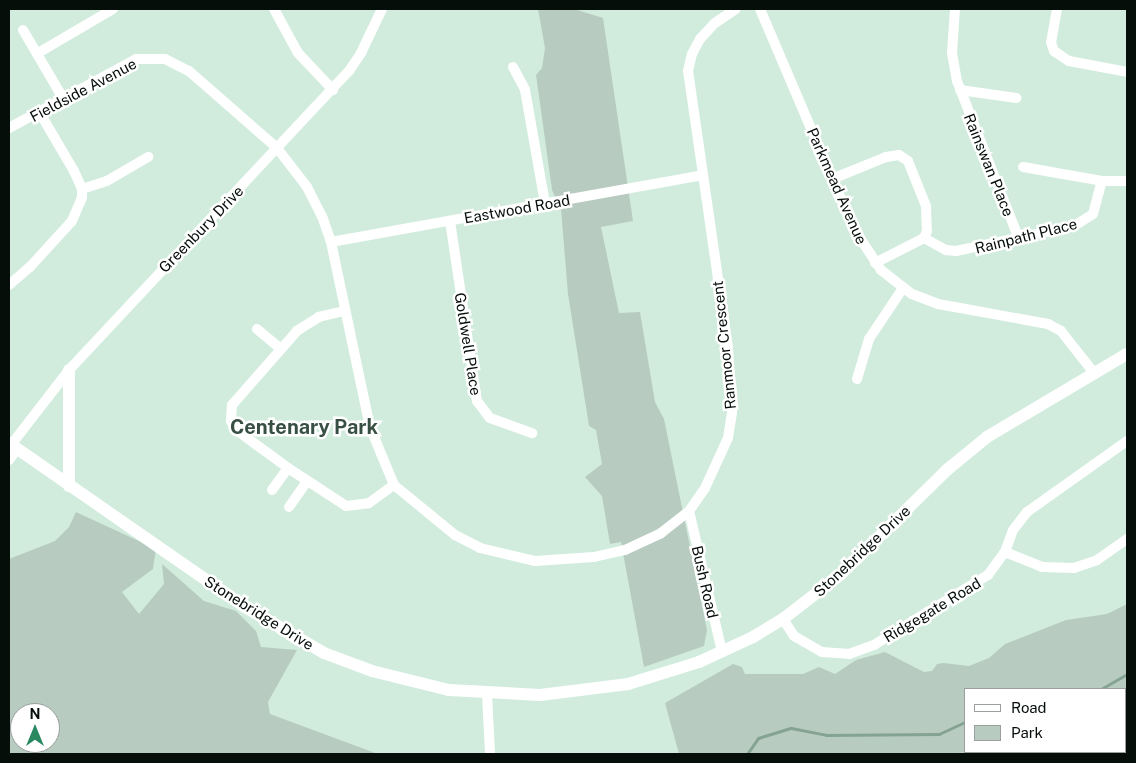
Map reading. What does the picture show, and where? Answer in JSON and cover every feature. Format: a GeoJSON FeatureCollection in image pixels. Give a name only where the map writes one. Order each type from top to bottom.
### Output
{"type":"FeatureCollection","features":[{"type":"Feature","properties":{"kind":"street"},"geometry":{"type":"LineString","coordinates":[[38,53],[112,9]]}},
{"type":"Feature","properties":{"kind":"street"},"geometry":{"type":"LineString","coordinates":[[274,9],[298,53],[332,90]]}},
{"type":"Feature","properties":{"kind":"street","name":"Greenbury Drive"},"geometry":{"type":"LineString","coordinates":[[9,460],[12,446],[69,370],[332,90],[361,53],[382,9]]}},
{"type":"Feature","properties":{"kind":"street","name":"Ranmoor Crescent"},"geometry":{"type":"LineString","coordinates":[[277,148],[307,187],[331,242],[370,428],[394,485],[455,534],[480,548],[534,561],[568,560],[625,550],[661,533],[689,511],[717,464],[728,438],[732,413],[728,348],[688,71],[692,54],[700,39],[715,23],[736,9]]}},
{"type":"Feature","properties":{"kind":"street","name":"Parkmead Avenue"},"geometry":{"type":"LineString","coordinates":[[760,9],[859,240],[874,263],[903,288],[938,304],[1048,324],[1061,332],[1094,373]]}},
{"type":"Feature","properties":{"kind":"street","name":"Rainswan Place"},"geometry":{"type":"LineString","coordinates":[[955,9],[952,53],[960,90],[1019,240]]}},
{"type":"Feature","properties":{"kind":"street"},"geometry":{"type":"LineString","coordinates":[[1057,9],[1051,42],[1054,51],[1069,61],[1127,72]]}},
{"type":"Feature","properties":{"kind":"street"},"geometry":{"type":"LineString","coordinates":[[23,30],[64,100]]}},
{"type":"Feature","properties":{"kind":"street","name":"Fieldside Avenue"},"geometry":{"type":"LineString","coordinates":[[9,128],[64,100],[136,59],[165,59],[189,71],[277,148]]}},
{"type":"Feature","properties":{"kind":"street"},"geometry":{"type":"LineString","coordinates":[[513,67],[525,90],[544,204]]}},
{"type":"Feature","properties":{"kind":"street","name":"Rainswan Place"},"geometry":{"type":"LineString","coordinates":[[960,90],[1016,98]]}},
{"type":"Feature","properties":{"kind":"street"},"geometry":{"type":"LineString","coordinates":[[9,285],[30,267],[72,222],[78,210],[82,188],[40,113]]}},
{"type":"Feature","properties":{"kind":"street"},"geometry":{"type":"LineString","coordinates":[[832,179],[886,157],[902,156],[908,161],[926,206],[928,227],[924,238],[874,263]]}},
{"type":"Feature","properties":{"kind":"street"},"geometry":{"type":"LineString","coordinates":[[82,188],[107,181],[148,157]]}},
{"type":"Feature","properties":{"kind":"street"},"geometry":{"type":"LineString","coordinates":[[1023,167],[1102,181],[1127,181]]}},
{"type":"Feature","properties":{"kind":"street","name":"Eastwood Road"},"geometry":{"type":"LineString","coordinates":[[331,242],[703,175]]}},
{"type":"Feature","properties":{"kind":"street","name":"Rainpath Place"},"geometry":{"type":"LineString","coordinates":[[924,238],[956,251],[1019,240],[1084,222],[1096,207],[1102,181]]}},
{"type":"Feature","properties":{"kind":"street","name":"Goldwell Place"},"geometry":{"type":"LineString","coordinates":[[450,221],[477,401],[490,418],[532,433]]}},
{"type":"Feature","properties":{"kind":"street"},"geometry":{"type":"LineString","coordinates":[[857,379],[869,339],[903,288]]}},
{"type":"Feature","properties":{"kind":"street"},"geometry":{"type":"LineString","coordinates":[[344,310],[308,322],[281,349],[232,405],[230,413],[236,429],[288,468],[346,506],[358,506],[369,503],[394,485]]}},
{"type":"Feature","properties":{"kind":"street"},"geometry":{"type":"LineString","coordinates":[[257,328],[281,349]]}},
{"type":"Feature","properties":{"kind":"street","name":"Stonebridge Drive"},"geometry":{"type":"LineString","coordinates":[[12,446],[245,607],[324,653],[414,683],[487,694],[540,695],[590,691],[628,684],[722,652],[783,619],[841,574],[966,454],[1008,423],[1127,354]]}},
{"type":"Feature","properties":{"kind":"street"},"geometry":{"type":"LineString","coordinates":[[69,370],[69,486]]}},
{"type":"Feature","properties":{"kind":"street","name":"Ridgegate Road"},"geometry":{"type":"LineString","coordinates":[[783,619],[794,636],[822,652],[849,654],[861,651],[976,584],[988,575],[1005,552],[1013,530],[1027,512],[1127,441]]}},
{"type":"Feature","properties":{"kind":"street"},"geometry":{"type":"LineString","coordinates":[[272,490],[288,468]]}},
{"type":"Feature","properties":{"kind":"street"},"geometry":{"type":"LineString","coordinates":[[289,507],[307,481]]}},
{"type":"Feature","properties":{"kind":"street","name":"Bush Road"},"geometry":{"type":"LineString","coordinates":[[689,511],[722,652]]}},
{"type":"Feature","properties":{"kind":"street"},"geometry":{"type":"LineString","coordinates":[[1005,552],[1042,567],[1074,568],[1097,560],[1127,540]]}},
{"type":"Feature","properties":{"kind":"street"},"geometry":{"type":"LineString","coordinates":[[487,694],[490,754]]}},
{"type":"Feature","properties":{"kind":"green space"},"geometry":{"type":"Polygon","coordinates":[[[538,9],[574,9],[603,18],[633,221],[601,227],[619,313],[640,312],[655,402],[664,419],[707,630],[704,646],[644,667],[621,542],[610,544],[602,496],[585,477],[602,464],[596,430],[589,426],[568,294],[561,209],[552,190],[536,75],[542,68],[545,48],[538,9]]]}},
{"type":"Feature","properties":{"kind":"green space"},"geometry":{"type":"Polygon","coordinates":[[[76,512],[156,549],[153,569],[122,592],[139,614],[164,584],[162,564],[204,601],[236,611],[256,631],[261,647],[297,650],[268,702],[270,714],[378,754],[9,754],[9,559],[55,541],[69,527],[76,512]]]}},
{"type":"Feature","properties":{"kind":"green space"},"geometry":{"type":"Polygon","coordinates":[[[1127,604],[1127,754],[679,754],[665,703],[733,664],[742,667],[745,674],[803,674],[819,667],[835,674],[856,660],[885,652],[924,672],[932,671],[937,664],[944,663],[969,666],[989,658],[1005,644],[1066,620],[1107,614],[1127,604]]]}},
{"type":"Feature","properties":{"kind":"waterway"},"geometry":{"type":"LineString","coordinates":[[1103,688],[1127,674]]}},
{"type":"Feature","properties":{"kind":"waterway"},"geometry":{"type":"LineString","coordinates":[[747,754],[758,738],[791,728],[826,735],[939,734],[964,722]]}},
{"type":"Feature","properties":{"kind":"district","name":"Centenary Park"},"geometry":{"type":"Point","coordinates":[304,427]}}]}
